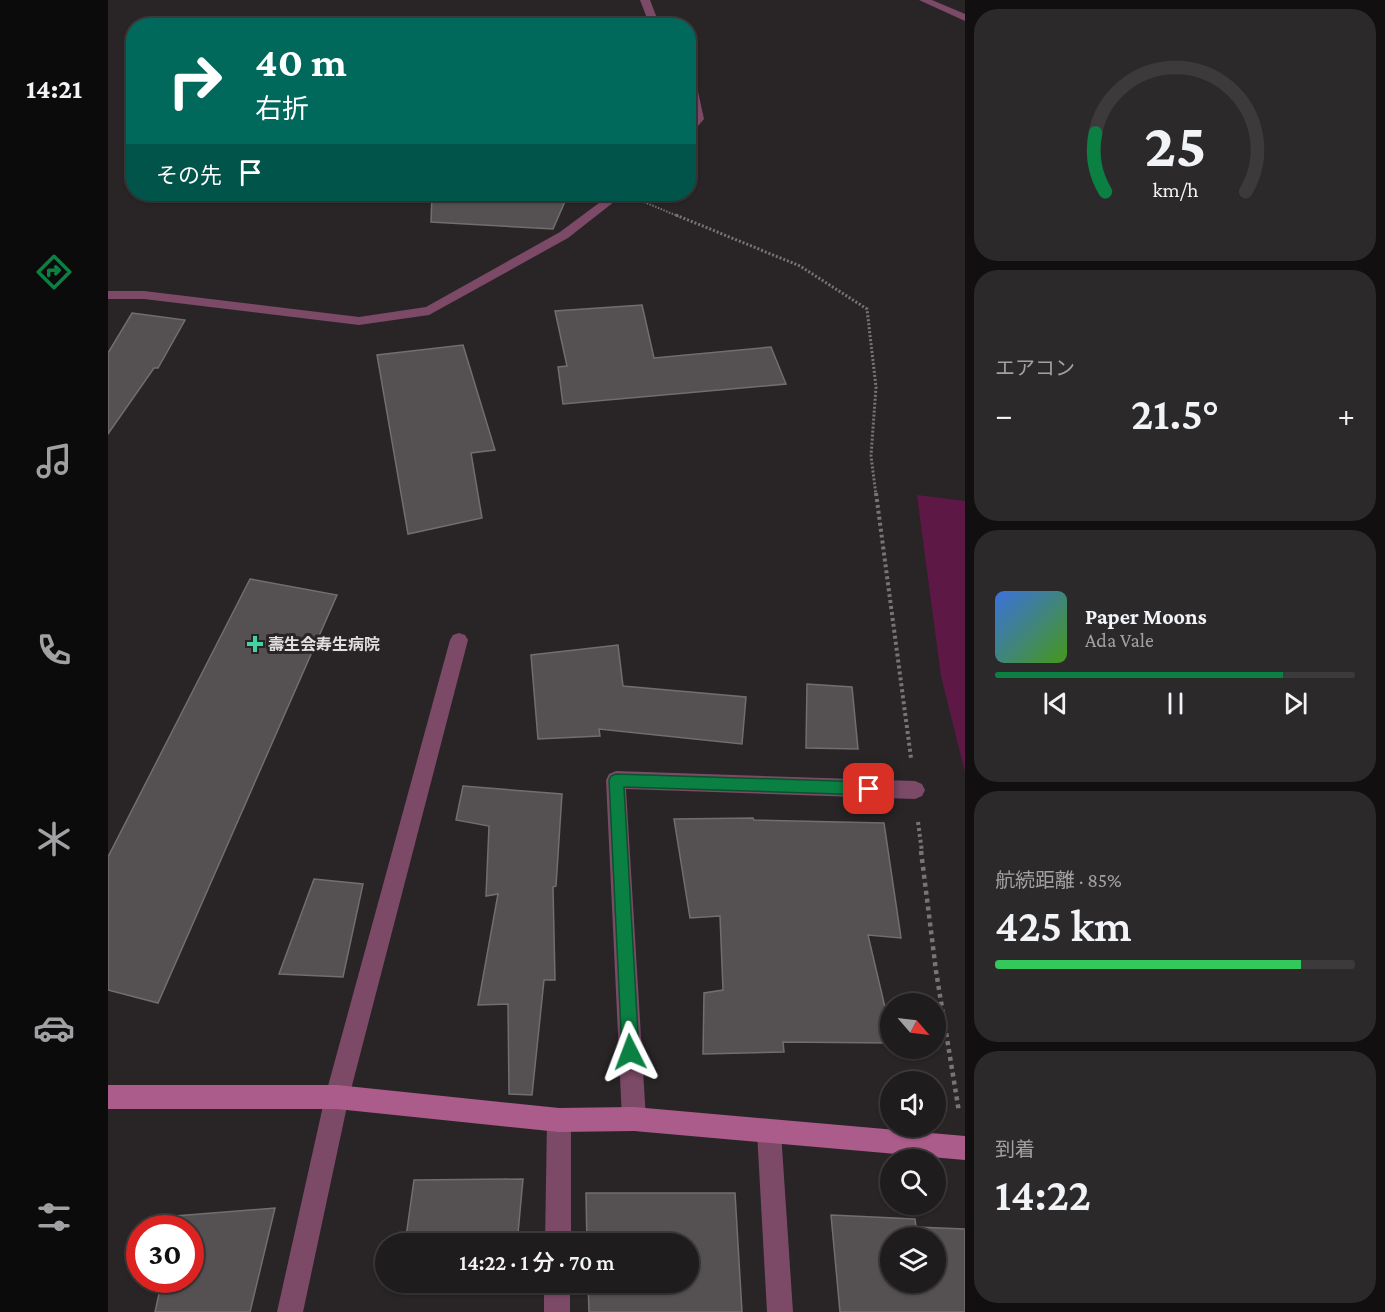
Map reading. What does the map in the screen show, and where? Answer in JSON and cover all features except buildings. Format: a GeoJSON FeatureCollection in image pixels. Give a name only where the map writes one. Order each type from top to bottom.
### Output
{"type":"FeatureCollection","features":[{"type":"Feature","properties":{"kind":"street"},"geometry":{"type":"LineString","coordinates":[[645,0],[652,18]]}},
{"type":"Feature","properties":{"kind":"street"},"geometry":{"type":"LineString","coordinates":[[924,0],[965,18]]}},
{"type":"Feature","properties":{"kind":"street"},"geometry":{"type":"LineString","coordinates":[[108,295],[144,295],[358,321],[429,311],[564,234],[609,201]]}},
{"type":"Feature","properties":{"kind":"street"},"geometry":{"type":"LineString","coordinates":[[290,1312],[338,1097],[459,640]]}},
{"type":"Feature","properties":{"kind":"street"},"geometry":{"type":"LineString","coordinates":[[634,1119],[616,780],[915,790]]}},
{"type":"Feature","properties":{"kind":"street"},"geometry":{"type":"LineString","coordinates":[[108,1097],[338,1097],[559,1120],[634,1119],[965,1148]]}},
{"type":"Feature","properties":{"kind":"street"},"geometry":{"type":"LineString","coordinates":[[558,1233],[559,1120]]}},
{"type":"Feature","properties":{"kind":"street"},"geometry":{"type":"LineString","coordinates":[[769,1132],[780,1312]]}},
{"type":"Feature","properties":{"kind":"street"},"geometry":{"type":"LineString","coordinates":[[557,1293],[557,1312]]}},
{"type":"Feature","properties":{"kind":"path"},"geometry":{"type":"LineString","coordinates":[[642,201],[800,266],[867,309],[876,387],[871,456],[915,790],[936,971],[961,1123]]}},
{"type":"Feature","properties":{"kind":"shaded area"},"geometry":{"type":"Polygon","coordinates":[[[917,495],[965,501],[965,772],[941,676],[917,495]]]}},
{"type":"Feature","properties":{"kind":"place","name":"壽生会寿生病院"},"geometry":{"type":"Point","coordinates":[255,644]}},
{"type":"Feature","properties":{"kind":"route"},"geometry":{"type":"LineString","coordinates":[[630,1052],[616,780],[869,789]]}}]}
